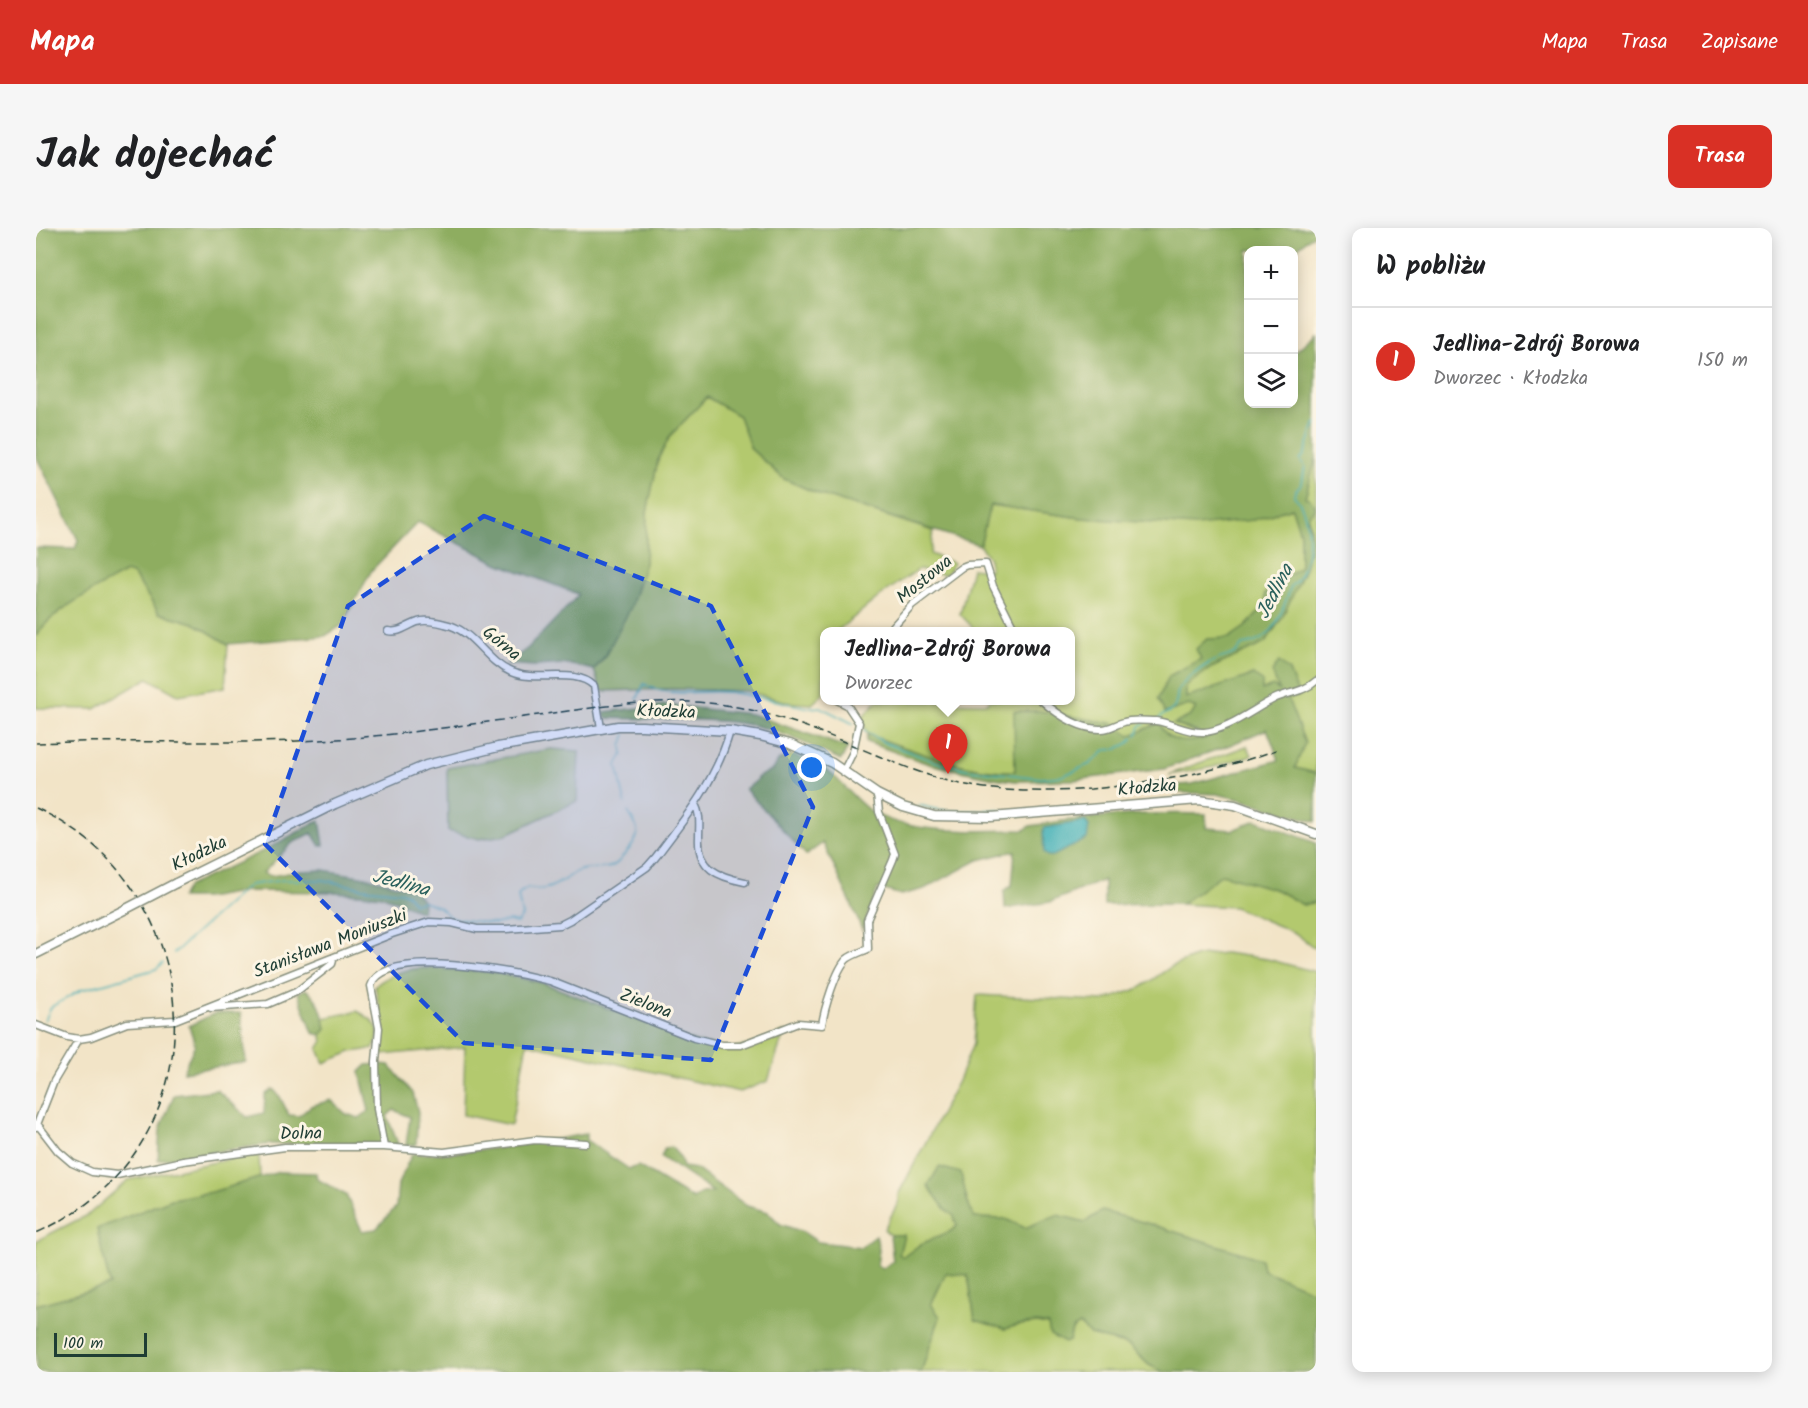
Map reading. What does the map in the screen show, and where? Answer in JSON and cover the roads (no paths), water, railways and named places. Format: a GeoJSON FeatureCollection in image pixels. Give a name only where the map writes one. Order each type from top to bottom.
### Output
{"type":"FeatureCollection","features":[{"type":"Feature","properties":{"kind":"main road","name":"Kłodzka"},"geometry":{"type":"LineString","coordinates":[[36,954],[335,804],[426,765],[479,751],[601,728],[642,726],[730,731],[760,736],[790,744],[820,756],[877,794],[903,807],[934,816],[964,818],[1183,800],[1218,801],[1242,807],[1316,834]]}},
{"type":"Feature","properties":{"kind":"street","name":"Mostowa"},"geometry":{"type":"LineString","coordinates":[[892,627],[912,605],[967,564],[986,564],[993,586],[1014,627]]}},
{"type":"Feature","properties":{"kind":"street","name":"Górna"},"geometry":{"type":"LineString","coordinates":[[388,631],[394,633],[424,621],[447,624],[469,634],[502,668],[514,673],[533,677],[581,677],[594,686],[601,728]]}},
{"type":"Feature","properties":{"kind":"street"},"geometry":{"type":"LineString","coordinates":[[1048,705],[1077,724],[1100,729],[1129,721],[1147,721],[1168,723],[1184,729],[1206,732],[1221,727],[1276,698],[1305,689],[1316,681]]}},
{"type":"Feature","properties":{"kind":"street"},"geometry":{"type":"LineString","coordinates":[[844,770],[853,752],[860,723],[847,705]]}},
{"type":"Feature","properties":{"kind":"street","name":"Stanisława Moniuszki"},"geometry":{"type":"LineString","coordinates":[[79,1039],[92,1037],[127,1023],[175,1020],[418,924],[452,923],[477,929],[496,929],[560,925],[570,921],[647,867],[695,804],[715,769],[730,731]]}},
{"type":"Feature","properties":{"kind":"street","name":"Zielona"},"geometry":{"type":"LineString","coordinates":[[384,1147],[376,1110],[373,1062],[380,1028],[371,986],[372,981],[379,976],[405,965],[427,964],[494,969],[550,981],[694,1038],[722,1045],[741,1045],[798,1023],[822,1025],[825,1005],[841,968],[846,960],[868,949],[867,920],[895,854],[879,812],[877,794]]}},
{"type":"Feature","properties":{"kind":"street"},"geometry":{"type":"LineString","coordinates":[[695,804],[699,812],[698,843],[702,857],[708,866],[722,878],[745,882]]}},
{"type":"Feature","properties":{"kind":"street"},"geometry":{"type":"LineString","coordinates":[[204,1008],[268,1004],[296,992],[332,964],[334,957]]}},
{"type":"Feature","properties":{"kind":"street"},"geometry":{"type":"LineString","coordinates":[[36,1025],[67,1037],[79,1039],[54,1081],[37,1126]]}},
{"type":"Feature","properties":{"kind":"street","name":"Dolna"},"geometry":{"type":"LineString","coordinates":[[37,1126],[72,1163],[92,1172],[117,1175],[183,1161],[285,1147],[384,1147],[444,1152],[535,1140],[586,1143]]}},
{"type":"Feature","properties":{"kind":"water"},"geometry":{"type":"Polygon","coordinates":[[[1085,821],[1089,826],[1087,839],[1053,856],[1044,853],[1044,828],[1085,821]]]}},
{"type":"Feature","properties":{"kind":"waterway","name":"Jedlina"},"geometry":{"type":"LineString","coordinates":[[1159,719],[1173,709],[1177,693],[1192,676],[1214,661],[1232,655],[1242,645],[1263,638],[1276,624],[1291,586],[1298,578],[1307,555],[1305,515],[1294,496],[1302,483],[1305,466],[1300,460],[1316,422]]}},
{"type":"Feature","properties":{"kind":"waterway","name":"Jedlina"},"geometry":{"type":"LineString","coordinates":[[637,699],[644,684],[663,691],[727,692],[810,708],[820,707],[854,724]]}},
{"type":"Feature","properties":{"kind":"waterway","name":"Jedlina"},"geometry":{"type":"LineString","coordinates":[[1137,735],[1140,726],[1145,724]]}},
{"type":"Feature","properties":{"kind":"waterway","name":"Jedlina"},"geometry":{"type":"LineString","coordinates":[[864,730],[885,743],[933,761],[970,770],[1041,778],[1062,776],[1090,764],[1106,750],[1117,749],[1129,743],[1133,738]]}},
{"type":"Feature","properties":{"kind":"waterway","name":"Jedlina"},"geometry":{"type":"LineString","coordinates":[[625,803],[617,765],[623,754],[622,746],[626,734]]}},
{"type":"Feature","properties":{"kind":"waterway"},"geometry":{"type":"LineString","coordinates":[[919,805],[950,811],[1002,809]]}},
{"type":"Feature","properties":{"kind":"waterway","name":"Jedlina"},"geometry":{"type":"LineString","coordinates":[[174,953],[249,885],[284,880],[323,880],[362,888],[402,892],[408,895],[414,903],[424,901],[439,907],[451,918],[495,924],[509,921],[517,923],[522,916],[518,896],[521,892],[528,888],[539,890],[550,887],[578,871],[606,868],[618,862],[633,844],[637,835],[636,825],[628,812]]}},
{"type":"Feature","properties":{"kind":"waterway","name":"Jedlina"},"geometry":{"type":"LineString","coordinates":[[45,1020],[51,1007],[81,990],[156,969],[163,963]]}},
{"type":"Feature","properties":{"kind":"railway"},"geometry":{"type":"LineString","coordinates":[[36,743],[274,742],[353,738],[610,706],[693,702],[724,705],[784,719],[928,775],[968,785],[1008,790],[1091,789],[1139,783],[1185,776],[1276,750]]}},
{"type":"Feature","properties":{"kind":"railway"},"geometry":{"type":"LineString","coordinates":[[36,808],[96,847],[139,899],[165,958],[174,1022],[166,1085],[140,1144],[97,1195],[36,1233]]}},
{"type":"Feature","properties":{"kind":"place","name":"Jedlina-Zdrój Borowa"},"geometry":{"type":"Point","coordinates":[948,774]}}]}
